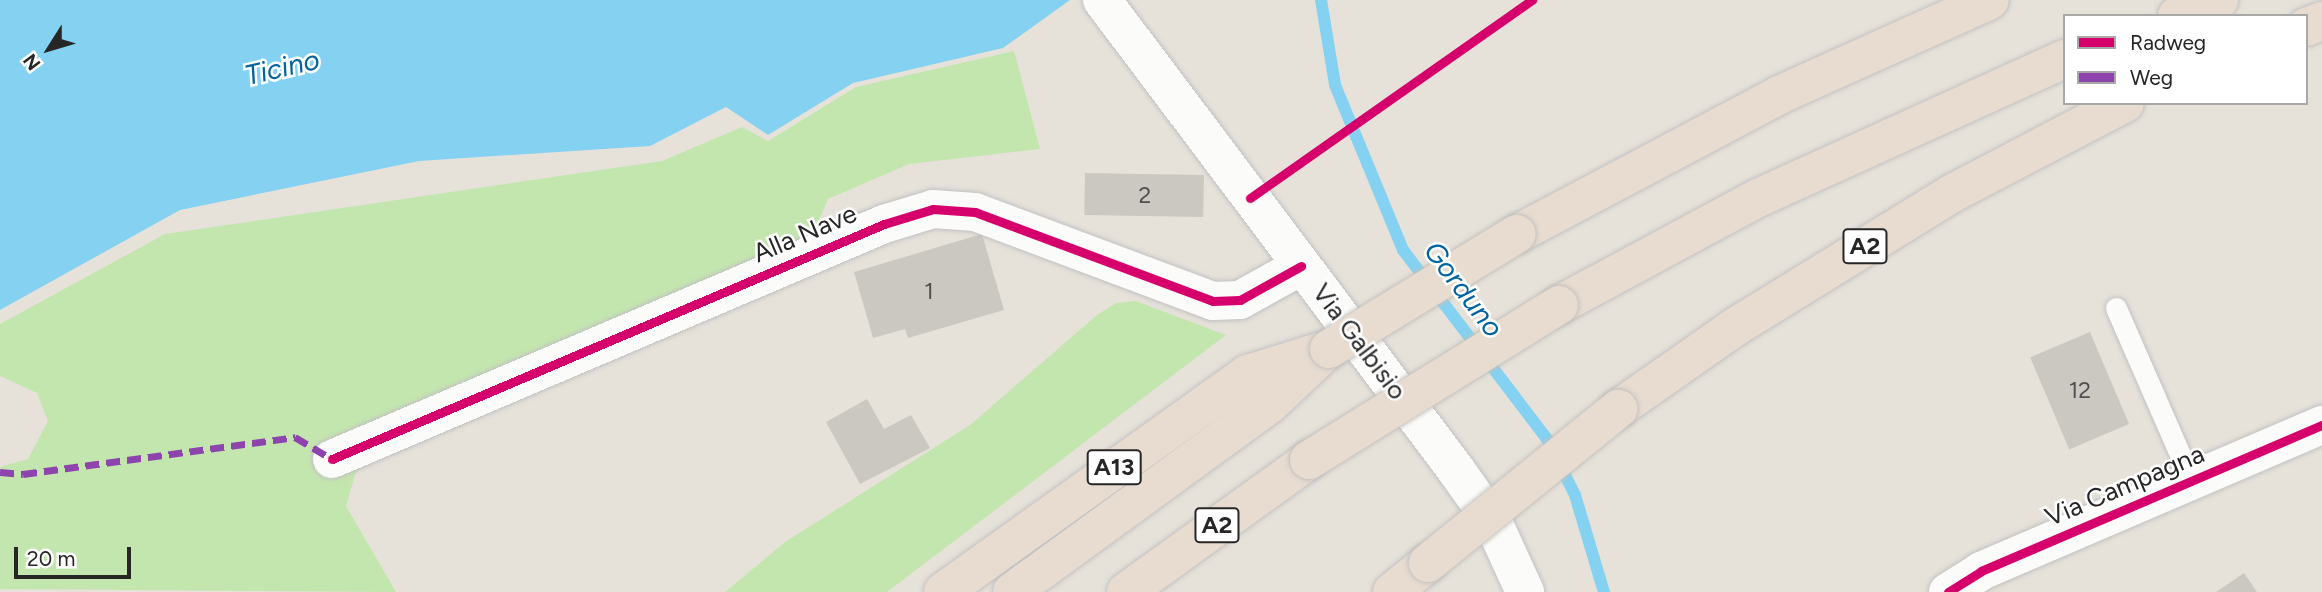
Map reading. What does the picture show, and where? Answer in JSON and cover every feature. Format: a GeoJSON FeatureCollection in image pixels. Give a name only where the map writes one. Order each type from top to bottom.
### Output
{"type":"FeatureCollection","features":[{"type":"Feature","properties":{"kind":"highway","name":"A2"},"geometry":{"type":"LineString","coordinates":[[1012,592],[1270,404],[1329,349],[1517,234],[1779,95],[1990,0]]}},
{"type":"Feature","properties":{"kind":"highway"},"geometry":{"type":"LineString","coordinates":[[2182,14],[2219,0]]}},
{"type":"Feature","properties":{"kind":"highway","name":"A2"},"geometry":{"type":"LineString","coordinates":[[1126,592],[1309,460],[1559,305],[1808,173],[2063,60]]}},
{"type":"Feature","properties":{"kind":"highway","name":"A2"},"geometry":{"type":"LineString","coordinates":[[1392,592],[1618,409],[1735,327],[1951,194],[2121,105]]}},
{"type":"Feature","properties":{"kind":"highway","name":"A13"},"geometry":{"type":"LineString","coordinates":[[943,592],[1248,374],[1329,349]]}},
{"type":"Feature","properties":{"kind":"street","name":"Via Galbisio"},"geometry":{"type":"LineString","coordinates":[[1102,0],[1493,522],[1525,592]]}},
{"type":"Feature","properties":{"kind":"street","name":"Alla Nave"},"geometry":{"type":"LineString","coordinates":[[332,458],[884,223],[933,209],[975,212],[1213,301],[1240,300],[1301,266]]}},
{"type":"Feature","properties":{"kind":"street","name":"Via Campagna"},"geometry":{"type":"LineString","coordinates":[[1948,592],[1981,571],[2322,425]]}},
{"type":"Feature","properties":{"kind":"lane"},"geometry":{"type":"LineString","coordinates":[[2116,308],[2191,480]]}},
{"type":"Feature","properties":{"kind":"green space"},"geometry":{"type":"Polygon","coordinates":[[[1014,51],[1040,149],[909,164],[828,199],[813,235],[394,425],[355,475],[346,506],[396,592],[0,589],[0,467],[28,459],[48,421],[37,393],[0,376],[0,324],[165,234],[662,161],[742,127],[768,141],[856,87],[1014,51]]]}},
{"type":"Feature","properties":{"kind":"green space"},"geometry":{"type":"Polygon","coordinates":[[[1136,301],[1226,335],[887,592],[725,592],[785,542],[970,425],[1097,315],[1116,303],[1136,301]]]}},
{"type":"Feature","properties":{"kind":"water","name":"Ticino"},"geometry":{"type":"Polygon","coordinates":[[[0,0],[1070,0],[1003,48],[853,83],[768,135],[726,107],[650,146],[419,161],[180,210],[0,310],[0,0]]]}},
{"type":"Feature","properties":{"kind":"building"},"geometry":{"type":"Polygon","coordinates":[[[1085,173],[1204,175],[1203,217],[1084,215],[1085,173]]]}},
{"type":"Feature","properties":{"kind":"building"},"geometry":{"type":"Polygon","coordinates":[[[982,234],[1004,310],[908,338],[905,329],[873,338],[854,272],[982,234]]]}},
{"type":"Feature","properties":{"kind":"building"},"geometry":{"type":"Polygon","coordinates":[[[2090,332],[2129,424],[2069,449],[2030,357],[2090,332]]]}},
{"type":"Feature","properties":{"kind":"building"},"geometry":{"type":"Polygon","coordinates":[[[867,399],[884,429],[911,415],[930,448],[860,484],[826,422],[867,399]]]}},
{"type":"Feature","properties":{"kind":"building"},"geometry":{"type":"Polygon","coordinates":[[[2244,573],[2257,592],[2216,592],[2244,573]]]}},
{"type":"Feature","properties":{"kind":"waterway","name":"Gorduno"},"geometry":{"type":"LineString","coordinates":[[1321,0],[1335,85],[1403,250],[1547,439],[1575,495],[1604,592]]}},
{"type":"Feature","properties":{"kind":"marked path"},"geometry":{"type":"LineString","coordinates":[[0,472],[23,474],[295,437],[332,459]]}},
{"type":"Feature","properties":{"kind":"cycle path"},"geometry":{"type":"LineString","coordinates":[[1250,198],[1532,0]]}},
{"type":"Feature","properties":{"kind":"cycle path"},"geometry":{"type":"LineString","coordinates":[[332,459],[884,224],[933,209],[975,212],[1213,301],[1240,300],[1301,266]]}},
{"type":"Feature","properties":{"kind":"cycle path"},"geometry":{"type":"LineString","coordinates":[[1948,592],[1981,571],[2322,425]]}}]}
